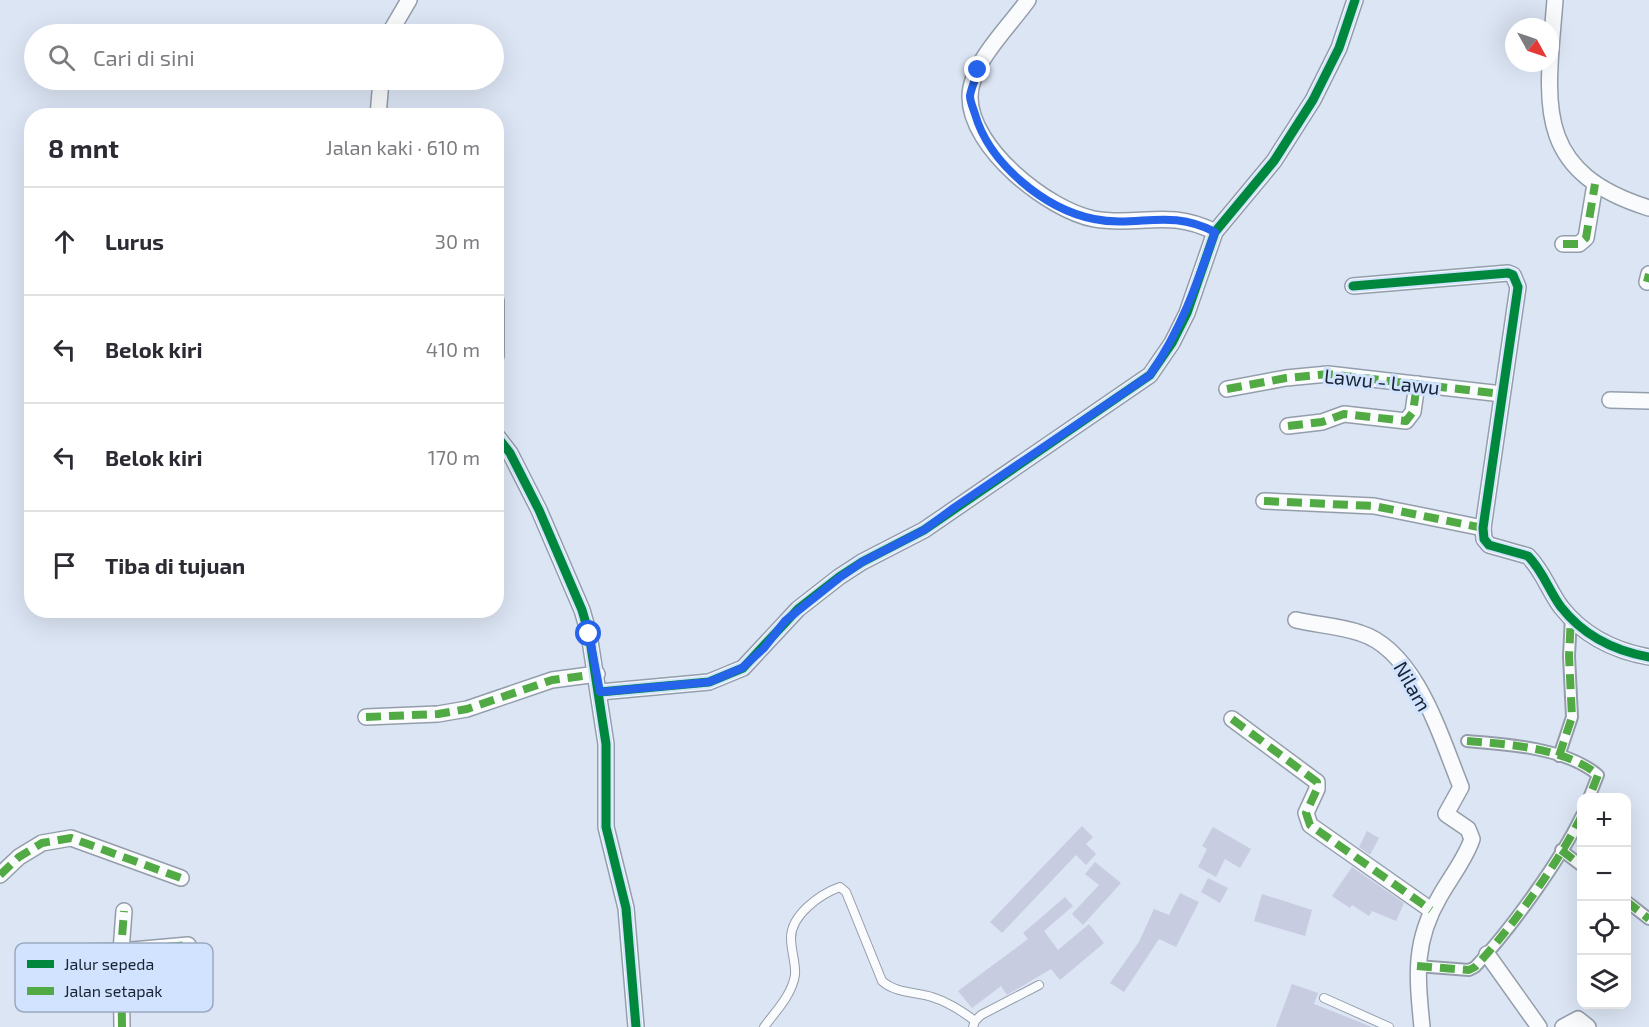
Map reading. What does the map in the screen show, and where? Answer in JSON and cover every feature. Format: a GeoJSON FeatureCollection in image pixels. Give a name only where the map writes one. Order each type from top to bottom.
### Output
{"type":"FeatureCollection","features":[{"type":"Feature","properties":{"kind":"street"},"geometry":{"type":"LineString","coordinates":[[395,24],[409,0]]}},
{"type":"Feature","properties":{"kind":"street"},"geometry":{"type":"LineString","coordinates":[[1028,0],[989,49],[978,70],[970,97],[980,131],[1000,158],[1036,193],[1077,214],[1115,220],[1171,218],[1198,223],[1215,232]]}},
{"type":"Feature","properties":{"kind":"street"},"geometry":{"type":"LineString","coordinates":[[600,692],[709,682],[742,668],[791,615],[839,578],[862,562],[924,530],[1150,375],[1172,343],[1187,313],[1215,232],[1224,218],[1264,174],[1313,100],[1339,48],[1355,0]]}},
{"type":"Feature","properties":{"kind":"street"},"geometry":{"type":"LineString","coordinates":[[1555,0],[1548,97],[1553,126],[1567,158],[1594,184],[1649,208]]}},
{"type":"Feature","properties":{"kind":"street"},"geometry":{"type":"LineString","coordinates":[[379,108],[380,90]]}},
{"type":"Feature","properties":{"kind":"street"},"geometry":{"type":"LineString","coordinates":[[1563,244],[1579,244],[1586,238],[1594,184]]}},
{"type":"Feature","properties":{"kind":"street"},"geometry":{"type":"LineString","coordinates":[[1353,286],[1508,273],[1513,275],[1518,287],[1483,537],[1489,545],[1519,552],[1532,560],[1561,607],[1607,645],[1649,657]]}},
{"type":"Feature","properties":{"kind":"street","name":"Lawu - Lawu"},"geometry":{"type":"LineString","coordinates":[[1227,389],[1286,378],[1328,374],[1502,394]]}},
{"type":"Feature","properties":{"kind":"street"},"geometry":{"type":"LineString","coordinates":[[1288,426],[1322,422],[1344,414],[1406,421],[1413,412],[1417,384]]}},
{"type":"Feature","properties":{"kind":"street"},"geometry":{"type":"LineString","coordinates":[[1610,400],[1649,401]]}},
{"type":"Feature","properties":{"kind":"street"},"geometry":{"type":"LineString","coordinates":[[504,447],[523,477],[582,610],[597,674],[606,744],[606,827],[626,908],[636,1027]]}},
{"type":"Feature","properties":{"kind":"street"},"geometry":{"type":"LineString","coordinates":[[1264,501],[1374,506],[1483,528]]}},
{"type":"Feature","properties":{"kind":"street"},"geometry":{"type":"LineString","coordinates":[[1559,756],[1572,717],[1569,656],[1571,617]]}},
{"type":"Feature","properties":{"kind":"street","name":"Nilam"},"geometry":{"type":"LineString","coordinates":[[1296,620],[1360,633],[1386,646],[1398,657],[1422,696],[1461,787],[1446,814],[1468,829],[1472,839],[1431,910]]}},
{"type":"Feature","properties":{"kind":"street"},"geometry":{"type":"LineString","coordinates":[[366,717],[438,714],[467,709],[552,680],[597,674]]}},
{"type":"Feature","properties":{"kind":"street"},"geometry":{"type":"LineString","coordinates":[[1232,720],[1317,782],[1317,789],[1306,813],[1310,825],[1431,910],[1421,938],[1417,966],[1422,1027]]}},
{"type":"Feature","properties":{"kind":"street"},"geometry":{"type":"LineString","coordinates":[[1467,741],[1518,745],[1559,756],[1598,775],[1591,793]]}},
{"type":"Feature","properties":{"kind":"street"},"geometry":{"type":"LineString","coordinates":[[1417,966],[1469,970],[1487,954],[1561,850],[1577,822]]}},
{"type":"Feature","properties":{"kind":"street"},"geometry":{"type":"LineString","coordinates":[[0,875],[19,857],[42,843],[71,838],[181,878]]}},
{"type":"Feature","properties":{"kind":"street"},"geometry":{"type":"LineString","coordinates":[[1561,850],[1577,863]]}},
{"type":"Feature","properties":{"kind":"street"},"geometry":{"type":"LineString","coordinates":[[1631,905],[1649,919]]}},
{"type":"Feature","properties":{"kind":"street"},"geometry":{"type":"LineString","coordinates":[[122,943],[124,911]]}},
{"type":"Feature","properties":{"kind":"street"},"geometry":{"type":"LineString","coordinates":[[1487,954],[1539,1027]]}},
{"type":"Feature","properties":{"kind":"street"},"geometry":{"type":"LineString","coordinates":[[122,1012],[122,1027]]}},
{"type":"Feature","properties":{"kind":"street"},"geometry":{"type":"LineString","coordinates":[[1563,1027],[1578,1019],[1588,1027]]}},
{"type":"Feature","properties":{"kind":"lane"},"geometry":{"type":"LineString","coordinates":[[764,1027],[784,1001],[794,979],[791,935],[794,923],[808,907],[839,887],[846,892],[882,981],[889,987],[933,997],[957,1008],[974,1024],[996,1006],[1039,985]]}},
{"type":"Feature","properties":{"kind":"lane"},"geometry":{"type":"LineString","coordinates":[[1324,998],[1389,1027]]}},
{"type":"Feature","properties":{"kind":"building"},"geometry":{"type":"Polygon","coordinates":[[[1082,826],[1093,837],[1086,844],[1096,854],[1086,865],[1076,855],[1002,933],[990,922],[1082,826]]]}},
{"type":"Feature","properties":{"kind":"building"},"geometry":{"type":"Polygon","coordinates":[[[1213,827],[1251,849],[1240,868],[1225,859],[1216,877],[1198,867],[1207,849],[1202,846],[1213,827]]]}},
{"type":"Feature","properties":{"kind":"building"},"geometry":{"type":"Polygon","coordinates":[[[1367,831],[1379,838],[1370,855],[1359,847],[1367,831]]]}},
{"type":"Feature","properties":{"kind":"building"},"geometry":{"type":"Polygon","coordinates":[[[1095,862],[1121,883],[1083,925],[1072,914],[1099,885],[1085,874],[1095,862]]]}},
{"type":"Feature","properties":{"kind":"building"},"geometry":{"type":"Polygon","coordinates":[[[1352,867],[1404,903],[1396,921],[1372,911],[1369,916],[1352,905],[1350,908],[1332,896],[1352,867]]]}},
{"type":"Feature","properties":{"kind":"building"},"geometry":{"type":"Polygon","coordinates":[[[1208,878],[1228,888],[1220,903],[1201,892],[1208,878]]]}},
{"type":"Feature","properties":{"kind":"building"},"geometry":{"type":"Polygon","coordinates":[[[1180,893],[1199,902],[1176,947],[1159,939],[1124,992],[1110,983],[1139,942],[1154,909],[1169,915],[1180,893]]]}},
{"type":"Feature","properties":{"kind":"building"},"geometry":{"type":"Polygon","coordinates":[[[1262,894],[1312,910],[1305,936],[1254,921],[1262,894]]]}},
{"type":"Feature","properties":{"kind":"building"},"geometry":{"type":"Polygon","coordinates":[[[1065,897],[1073,906],[1044,931],[1058,950],[1089,924],[1104,943],[1060,980],[1051,969],[1007,995],[1001,986],[972,1008],[958,991],[1028,939],[1023,933],[1065,897]]]}},
{"type":"Feature","properties":{"kind":"building"},"geometry":{"type":"Polygon","coordinates":[[[1292,984],[1318,993],[1314,1004],[1372,1027],[1276,1027],[1292,984]]]}},
{"type":"Feature","properties":{"kind":"marked path"},"geometry":{"type":"LineString","coordinates":[[1563,244],[1579,244],[1586,238],[1595,184]]}},
{"type":"Feature","properties":{"kind":"marked path"},"geometry":{"type":"LineString","coordinates":[[1647,282],[1649,274]]}},
{"type":"Feature","properties":{"kind":"marked path"},"geometry":{"type":"LineString","coordinates":[[1227,389],[1286,378],[1328,374],[1502,394]]}},
{"type":"Feature","properties":{"kind":"marked path"},"geometry":{"type":"LineString","coordinates":[[1288,426],[1322,422],[1344,414],[1406,421],[1413,412],[1417,384]]}},
{"type":"Feature","properties":{"kind":"marked path"},"geometry":{"type":"LineString","coordinates":[[1264,501],[1374,506],[1483,528]]}},
{"type":"Feature","properties":{"kind":"marked path"},"geometry":{"type":"LineString","coordinates":[[1559,756],[1572,717],[1569,656],[1571,617]]}},
{"type":"Feature","properties":{"kind":"marked path"},"geometry":{"type":"LineString","coordinates":[[366,717],[438,714],[467,709],[552,680],[597,674]]}},
{"type":"Feature","properties":{"kind":"marked path"},"geometry":{"type":"LineString","coordinates":[[1232,719],[1317,782],[1317,789],[1306,813],[1310,825],[1431,910]]}},
{"type":"Feature","properties":{"kind":"marked path"},"geometry":{"type":"LineString","coordinates":[[1467,741],[1536,749],[1570,759],[1598,775],[1591,793]]}},
{"type":"Feature","properties":{"kind":"marked path"},"geometry":{"type":"LineString","coordinates":[[1417,966],[1469,970],[1475,967],[1533,894],[1577,825]]}},
{"type":"Feature","properties":{"kind":"marked path"},"geometry":{"type":"LineString","coordinates":[[0,875],[19,857],[42,843],[71,838],[181,878]]}},
{"type":"Feature","properties":{"kind":"marked path"},"geometry":{"type":"LineString","coordinates":[[1561,850],[1577,862]]}},
{"type":"Feature","properties":{"kind":"marked path"},"geometry":{"type":"LineString","coordinates":[[1631,905],[1649,919]]}},
{"type":"Feature","properties":{"kind":"marked path"},"geometry":{"type":"LineString","coordinates":[[122,943],[124,911]]}},
{"type":"Feature","properties":{"kind":"marked path"},"geometry":{"type":"LineString","coordinates":[[122,1012],[122,1027]]}},
{"type":"Feature","properties":{"kind":"cycle path"},"geometry":{"type":"LineString","coordinates":[[600,692],[709,682],[743,668],[798,609],[839,577],[862,562],[924,530],[1150,375],[1172,343],[1187,313],[1215,232],[1274,161],[1313,100],[1339,48],[1355,0]]}},
{"type":"Feature","properties":{"kind":"cycle path"},"geometry":{"type":"LineString","coordinates":[[1353,286],[1508,273],[1513,275],[1518,287],[1483,528],[1484,539],[1489,545],[1528,556],[1538,568],[1561,607],[1590,634],[1624,651],[1649,657]]}},
{"type":"Feature","properties":{"kind":"cycle path"},"geometry":{"type":"LineString","coordinates":[[504,445],[539,510],[582,610],[589,634],[606,744],[606,827],[626,908],[636,1027]]}},
{"type":"Feature","properties":{"kind":"route"},"geometry":{"type":"LineString","coordinates":[[589,634],[600,692],[722,679],[753,660],[785,621],[839,578],[881,551],[924,530],[1150,375],[1172,343],[1187,313],[1215,232],[1198,223],[1171,218],[1096,219],[1077,214],[1036,193],[1000,158],[980,131],[970,97],[978,70]]}}]}
